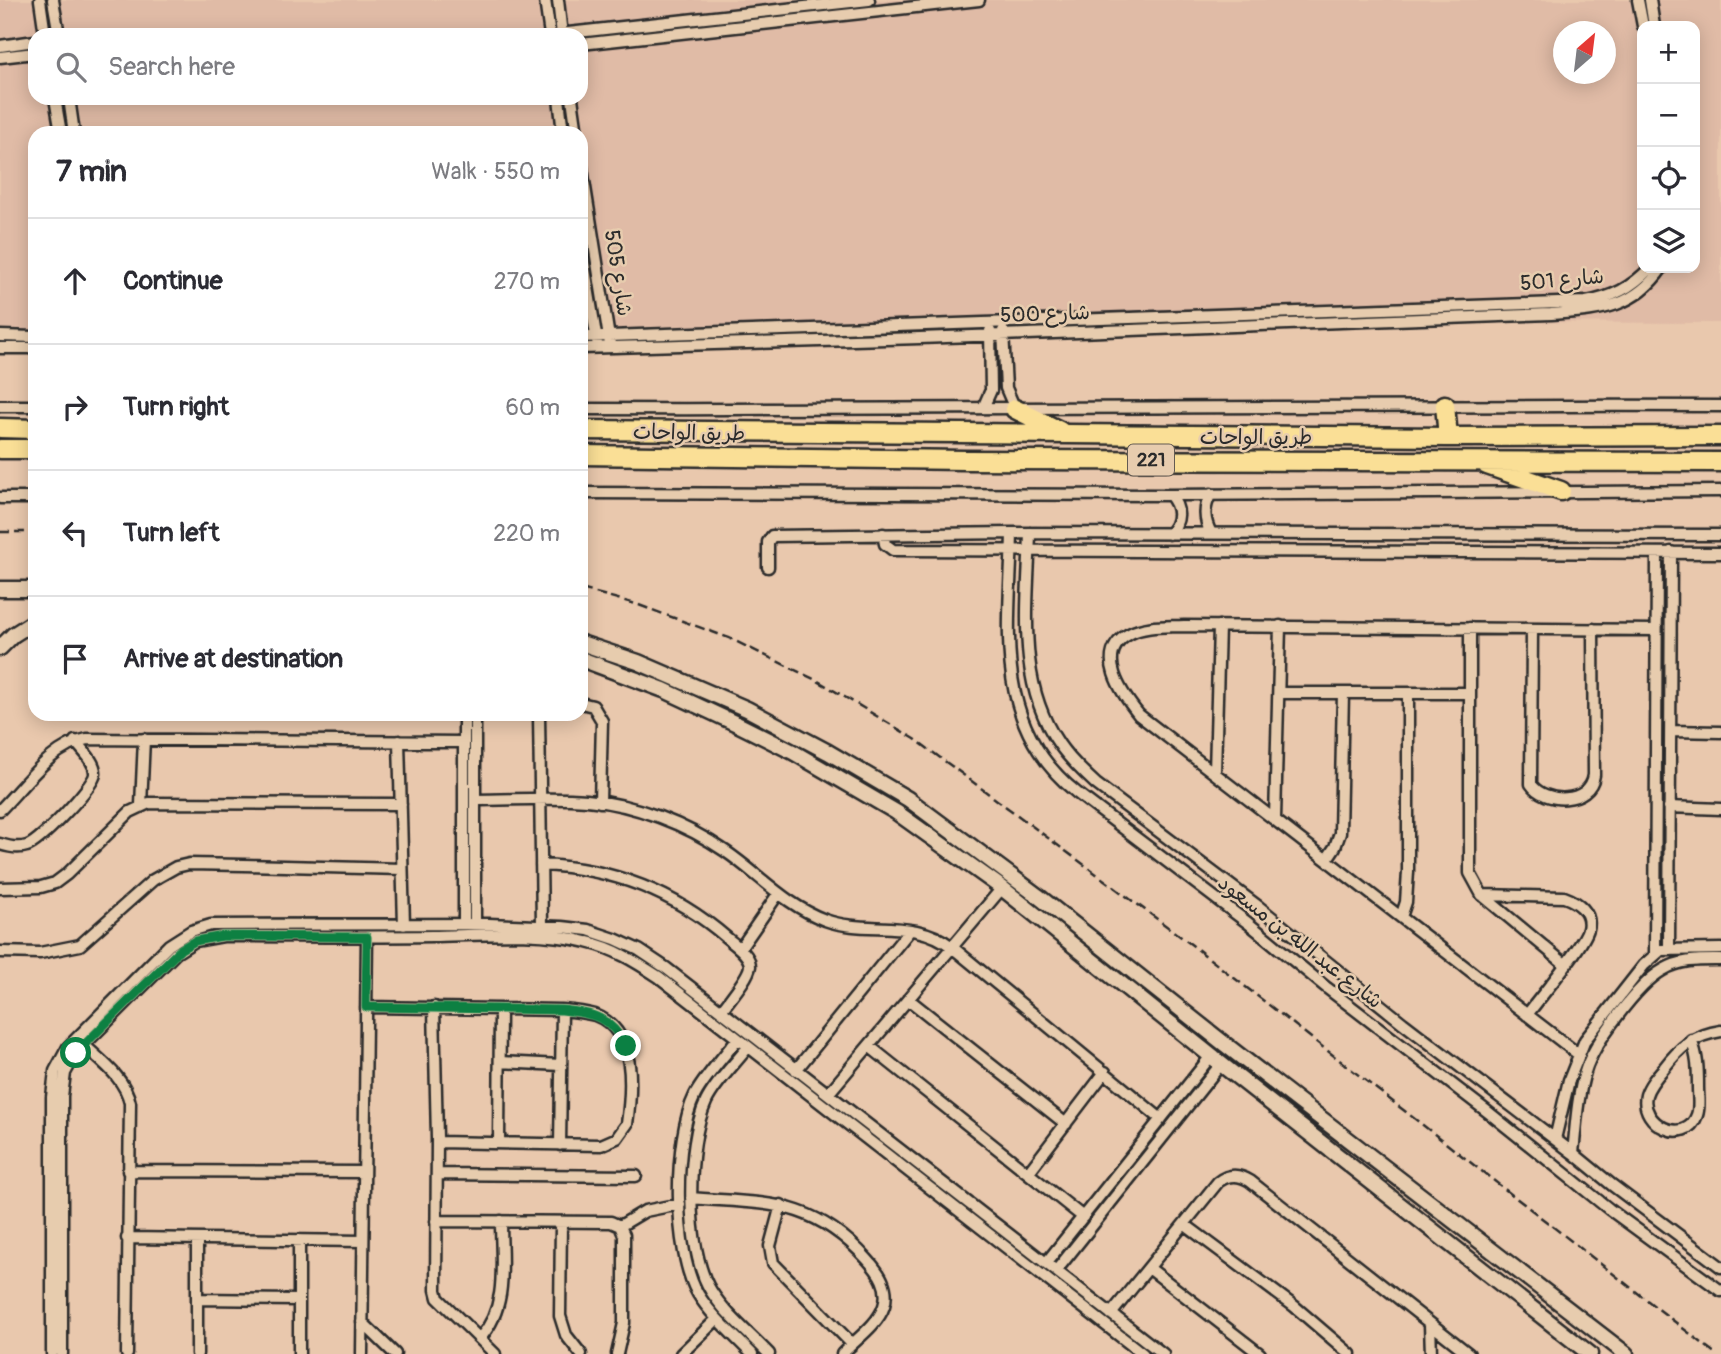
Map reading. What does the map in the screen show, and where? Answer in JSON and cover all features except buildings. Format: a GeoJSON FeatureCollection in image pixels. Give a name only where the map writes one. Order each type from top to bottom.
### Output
{"type":"FeatureCollection","features":[{"type":"Feature","properties":{"kind":"highway"},"geometry":{"type":"LineString","coordinates":[[1445,405],[1448,437]]}},
{"type":"Feature","properties":{"kind":"highway"},"geometry":{"type":"LineString","coordinates":[[1015,409],[1066,434]]}},
{"type":"Feature","properties":{"kind":"highway"},"geometry":{"type":"LineString","coordinates":[[0,428],[28,429]]}},
{"type":"Feature","properties":{"kind":"highway","name":"طريق الواحات"},"geometry":{"type":"LineString","coordinates":[[588,430],[1448,437],[1721,436]]}},
{"type":"Feature","properties":{"kind":"highway"},"geometry":{"type":"LineString","coordinates":[[0,449],[28,449]]}},
{"type":"Feature","properties":{"kind":"highway","name":"طريق الواحات"},"geometry":{"type":"LineString","coordinates":[[588,455],[979,460],[1721,462]]}},
{"type":"Feature","properties":{"kind":"highway"},"geometry":{"type":"LineString","coordinates":[[1474,461],[1561,491]]}},
{"type":"Feature","properties":{"kind":"street"},"geometry":{"type":"LineString","coordinates":[[40,0],[44,28]]}},
{"type":"Feature","properties":{"kind":"street"},"geometry":{"type":"LineString","coordinates":[[54,0],[58,28]]}},
{"type":"Feature","properties":{"kind":"street"},"geometry":{"type":"LineString","coordinates":[[545,0],[549,28]]}},
{"type":"Feature","properties":{"kind":"street"},"geometry":{"type":"LineString","coordinates":[[558,0],[561,28]]}},
{"type":"Feature","properties":{"kind":"street"},"geometry":{"type":"LineString","coordinates":[[588,31],[869,0]]}},
{"type":"Feature","properties":{"kind":"street"},"geometry":{"type":"LineString","coordinates":[[588,43],[979,0]]}},
{"type":"Feature","properties":{"kind":"street"},"geometry":{"type":"LineString","coordinates":[[1638,0],[1642,21]]}},
{"type":"Feature","properties":{"kind":"street"},"geometry":{"type":"LineString","coordinates":[[1650,0],[1653,21]]}},
{"type":"Feature","properties":{"kind":"street"},"geometry":{"type":"LineString","coordinates":[[0,46],[28,42]]}},
{"type":"Feature","properties":{"kind":"street"},"geometry":{"type":"LineString","coordinates":[[0,57],[28,54]]}},
{"type":"Feature","properties":{"kind":"street"},"geometry":{"type":"LineString","coordinates":[[56,105],[60,126]]}},
{"type":"Feature","properties":{"kind":"street"},"geometry":{"type":"LineString","coordinates":[[70,105],[73,126]]}},
{"type":"Feature","properties":{"kind":"street"},"geometry":{"type":"LineString","coordinates":[[560,105],[563,126]]}},
{"type":"Feature","properties":{"kind":"street"},"geometry":{"type":"LineString","coordinates":[[573,105],[576,126]]}},
{"type":"Feature","properties":{"kind":"street","name":"شارع 505"},"geometry":{"type":"LineString","coordinates":[[588,206],[610,343]]}},
{"type":"Feature","properties":{"kind":"street","name":"شارع 501"},"geometry":{"type":"LineString","coordinates":[[1608,303],[1645,273]]}},
{"type":"Feature","properties":{"kind":"street","name":"شارع 501"},"geometry":{"type":"LineString","coordinates":[[1509,309],[1586,302],[1608,303],[1635,295],[1658,273]]}},
{"type":"Feature","properties":{"kind":"street","name":"شارع 505"},"geometry":{"type":"LineString","coordinates":[[588,288],[597,343]]}},
{"type":"Feature","properties":{"kind":"street","name":"شارع 500"},"geometry":{"type":"LineString","coordinates":[[588,346],[597,343],[920,332],[990,335],[1183,328],[1509,309]]}},
{"type":"Feature","properties":{"kind":"street"},"geometry":{"type":"LineString","coordinates":[[1183,316],[1183,328]]}},
{"type":"Feature","properties":{"kind":"street","name":"شارع 500"},"geometry":{"type":"LineString","coordinates":[[920,332],[990,323],[1183,316],[1343,317]]}},
{"type":"Feature","properties":{"kind":"street"},"geometry":{"type":"LineString","coordinates":[[1119,319],[1119,330]]}},
{"type":"Feature","properties":{"kind":"street"},"geometry":{"type":"LineString","coordinates":[[983,408],[991,390],[990,323]]}},
{"type":"Feature","properties":{"kind":"street"},"geometry":{"type":"LineString","coordinates":[[1003,323],[1006,388],[1015,409]]}},
{"type":"Feature","properties":{"kind":"street"},"geometry":{"type":"LineString","coordinates":[[0,336],[28,337]]}},
{"type":"Feature","properties":{"kind":"street"},"geometry":{"type":"LineString","coordinates":[[22,337],[22,348]]}},
{"type":"Feature","properties":{"kind":"street","name":"شارع 500"},"geometry":{"type":"LineString","coordinates":[[588,340],[597,343]]}},
{"type":"Feature","properties":{"kind":"street"},"geometry":{"type":"LineString","coordinates":[[0,348],[28,348]]}},
{"type":"Feature","properties":{"kind":"street"},"geometry":{"type":"LineString","coordinates":[[0,406],[28,406]]}},
{"type":"Feature","properties":{"kind":"street","name":"طريق الواحات"},"geometry":{"type":"LineString","coordinates":[[588,409],[1721,406]]}},
{"type":"Feature","properties":{"kind":"street","name":"221"},"geometry":{"type":"LineString","coordinates":[[588,493],[1170,495],[1721,491]]}},
{"type":"Feature","properties":{"kind":"street"},"geometry":{"type":"LineString","coordinates":[[1211,494],[1205,511],[1206,523],[1211,533]]}},
{"type":"Feature","properties":{"kind":"street"},"geometry":{"type":"LineString","coordinates":[[1169,534],[1174,529],[1179,514],[1175,500],[1170,495]]}},
{"type":"Feature","properties":{"kind":"street"},"geometry":{"type":"LineString","coordinates":[[0,498],[28,498]]}},
{"type":"Feature","properties":{"kind":"street"},"geometry":{"type":"LineString","coordinates":[[768,567],[767,544],[772,536],[1012,533],[1721,535]]}},
{"type":"Feature","properties":{"kind":"street","name":"شارع عبد الله بن مسعود"},"geometry":{"type":"LineString","coordinates":[[1012,533],[1008,658],[1011,683],[1018,707],[1039,751],[1054,771],[1077,793],[1248,923],[1327,988],[1654,1243],[1721,1291]]}},
{"type":"Feature","properties":{"kind":"street","name":"شارع عبد الله بن مسعود"},"geometry":{"type":"LineString","coordinates":[[1030,533],[1027,648],[1030,674],[1041,711],[1060,746],[1096,784],[1259,907],[1665,1226],[1721,1266]]}},
{"type":"Feature","properties":{"kind":"street"},"geometry":{"type":"LineString","coordinates":[[883,534],[884,544],[892,550],[1721,553]]}},
{"type":"Feature","properties":{"kind":"street"},"geometry":{"type":"LineString","coordinates":[[1604,552],[1605,534]]}},
{"type":"Feature","properties":{"kind":"street"},"geometry":{"type":"LineString","coordinates":[[1669,948],[1671,552]]}},
{"type":"Feature","properties":{"kind":"street"},"geometry":{"type":"LineString","coordinates":[[1655,953],[1657,553]]}},
{"type":"Feature","properties":{"kind":"street"},"geometry":{"type":"LineString","coordinates":[[0,589],[28,589]]}},
{"type":"Feature","properties":{"kind":"street"},"geometry":{"type":"LineString","coordinates":[[0,648],[28,625]]}},
{"type":"Feature","properties":{"kind":"street"},"geometry":{"type":"LineString","coordinates":[[1215,772],[1219,626]]}},
{"type":"Feature","properties":{"kind":"street"},"geometry":{"type":"LineString","coordinates":[[1578,1055],[1139,715],[1119,687],[1111,664],[1113,652],[1128,634],[1143,629],[1280,626],[1656,630]]}},
{"type":"Feature","properties":{"kind":"street"},"geometry":{"type":"LineString","coordinates":[[1275,819],[1280,626]]}},
{"type":"Feature","properties":{"kind":"street"},"geometry":{"type":"LineString","coordinates":[[1470,628],[1469,861],[1474,884],[1482,895],[1565,964]]}},
{"type":"Feature","properties":{"kind":"street"},"geometry":{"type":"LineString","coordinates":[[1532,629],[1531,784],[1536,792],[1545,796],[1577,797],[1587,793],[1593,785],[1594,775],[1593,629]]}},
{"type":"Feature","properties":{"kind":"street"},"geometry":{"type":"LineString","coordinates":[[588,645],[660,671],[747,709],[908,799],[1626,1354]]}},
{"type":"Feature","properties":{"kind":"street"},"geometry":{"type":"LineString","coordinates":[[588,662],[664,690],[793,752],[897,812],[1002,888],[1590,1354]]}},
{"type":"Feature","properties":{"kind":"street"},"geometry":{"type":"LineString","coordinates":[[1279,693],[1469,693]]}},
{"type":"Feature","properties":{"kind":"street"},"geometry":{"type":"LineString","coordinates":[[1327,859],[1340,833],[1343,693]]}},
{"type":"Feature","properties":{"kind":"street"},"geometry":{"type":"LineString","coordinates":[[1401,917],[1406,902],[1408,872],[1408,693]]}},
{"type":"Feature","properties":{"kind":"street"},"geometry":{"type":"LineString","coordinates":[[588,705],[593,706],[602,721],[600,802]]}},
{"type":"Feature","properties":{"kind":"street"},"geometry":{"type":"LineString","coordinates":[[464,721],[470,924]]}},
{"type":"Feature","properties":{"kind":"street"},"geometry":{"type":"LineString","coordinates":[[470,924],[475,721]]}},
{"type":"Feature","properties":{"kind":"street"},"geometry":{"type":"LineString","coordinates":[[539,721],[542,925]]}},
{"type":"Feature","properties":{"kind":"street"},"geometry":{"type":"LineString","coordinates":[[1670,731],[1721,732]]}},
{"type":"Feature","properties":{"kind":"street"},"geometry":{"type":"LineString","coordinates":[[0,810],[58,751],[75,741],[87,738],[464,742]]}},
{"type":"Feature","properties":{"kind":"street"},"geometry":{"type":"LineString","coordinates":[[141,805],[144,739]]}},
{"type":"Feature","properties":{"kind":"street"},"geometry":{"type":"LineString","coordinates":[[0,844],[19,848],[35,843],[89,787],[95,774],[94,767],[75,741]]}},
{"type":"Feature","properties":{"kind":"street"},"geometry":{"type":"LineString","coordinates":[[399,741],[404,925]]}},
{"type":"Feature","properties":{"kind":"street"},"geometry":{"type":"LineString","coordinates":[[475,800],[600,802],[658,817],[723,849],[801,910],[854,926],[933,934],[1161,1119]]}},
{"type":"Feature","properties":{"kind":"street"},"geometry":{"type":"LineString","coordinates":[[0,888],[41,887],[55,883],[130,812],[141,805],[157,801],[401,804]]}},
{"type":"Feature","properties":{"kind":"street"},"geometry":{"type":"LineString","coordinates":[[1670,807],[1721,809]]}},
{"type":"Feature","properties":{"kind":"street"},"geometry":{"type":"LineString","coordinates":[[949,849],[959,836]]}},
{"type":"Feature","properties":{"kind":"street"},"geometry":{"type":"LineString","coordinates":[[0,952],[40,953],[80,944],[153,880],[176,867],[189,864],[402,869]]}},
{"type":"Feature","properties":{"kind":"street"},"geometry":{"type":"LineString","coordinates":[[541,865],[589,869],[635,882],[691,909],[740,949],[747,957],[750,967],[721,1011]]}},
{"type":"Feature","properties":{"kind":"street"},"geometry":{"type":"LineString","coordinates":[[828,1094],[1002,888]]}},
{"type":"Feature","properties":{"kind":"street"},"geometry":{"type":"LineString","coordinates":[[740,949],[778,894]]}},
{"type":"Feature","properties":{"kind":"street"},"geometry":{"type":"LineString","coordinates":[[1482,895],[1557,897],[1575,901],[1583,908],[1588,918],[1588,928],[1581,942],[1527,1015]]}},
{"type":"Feature","properties":{"kind":"street"},"geometry":{"type":"LineString","coordinates":[[57,1121],[62,1085],[70,1063],[174,941],[201,927],[470,924],[586,941],[611,949],[659,977],[1143,1354]]}},
{"type":"Feature","properties":{"kind":"street"},"geometry":{"type":"LineString","coordinates":[[294,925],[294,936]]}},
{"type":"Feature","properties":{"kind":"street"},"geometry":{"type":"LineString","coordinates":[[52,1354],[57,1290],[57,1121],[52,1084],[68,1047],[142,980],[195,941],[223,936],[367,937],[504,930],[542,925],[588,930],[639,950],[666,968],[1163,1354]]}},
{"type":"Feature","properties":{"kind":"street"},"geometry":{"type":"LineString","coordinates":[[796,1069],[910,930]]}},
{"type":"Feature","properties":{"kind":"street"},"geometry":{"type":"LineString","coordinates":[[362,1354],[367,937]]}},
{"type":"Feature","properties":{"kind":"street"},"geometry":{"type":"LineString","coordinates":[[1555,1139],[1578,1055],[1613,1003],[1655,953],[1669,948],[1721,949]]}},
{"type":"Feature","properties":{"kind":"street"},"geometry":{"type":"LineString","coordinates":[[1573,1153],[1585,1071],[1597,1045],[1623,1010],[1649,979],[1664,969],[1690,961],[1721,960]]}},
{"type":"Feature","properties":{"kind":"street"},"geometry":{"type":"LineString","coordinates":[[1327,988],[1339,972]]}},
{"type":"Feature","properties":{"kind":"street"},"geometry":{"type":"LineString","coordinates":[[908,999],[1066,1124]]}},
{"type":"Feature","properties":{"kind":"street"},"geometry":{"type":"LineString","coordinates":[[1613,1003],[1623,1010]]}},
{"type":"Feature","properties":{"kind":"street"},"geometry":{"type":"LineString","coordinates":[[366,1007],[562,1010],[597,1016],[609,1023],[626,1046],[629,1067],[628,1115],[623,1132],[610,1143],[560,1145],[437,1142]]}},
{"type":"Feature","properties":{"kind":"street"},"geometry":{"type":"LineString","coordinates":[[434,1007],[438,1298],[495,1354]]}},
{"type":"Feature","properties":{"kind":"street"},"geometry":{"type":"LineString","coordinates":[[499,1143],[500,1009]]}},
{"type":"Feature","properties":{"kind":"street"},"geometry":{"type":"LineString","coordinates":[[560,1145],[562,1010]]}},
{"type":"Feature","properties":{"kind":"street"},"geometry":{"type":"LineString","coordinates":[[1691,1040],[1698,1064],[1696,1118],[1687,1128],[1667,1130],[1651,1118],[1645,1102],[1646,1093],[1674,1055],[1691,1040],[1721,1031]]}},
{"type":"Feature","properties":{"kind":"street"},"geometry":{"type":"LineString","coordinates":[[737,1039],[696,1094],[689,1111],[681,1149],[680,1204],[682,1245],[690,1277],[701,1299],[717,1319],[752,1354]]}},
{"type":"Feature","properties":{"kind":"street"},"geometry":{"type":"LineString","coordinates":[[84,1045],[120,1079],[129,1097],[127,1354]]}},
{"type":"Feature","properties":{"kind":"street"},"geometry":{"type":"LineString","coordinates":[[869,1045],[1083,1217]]}},
{"type":"Feature","properties":{"kind":"street"},"geometry":{"type":"LineString","coordinates":[[748,1047],[706,1100],[696,1134],[691,1198],[701,1271],[711,1292],[769,1354]]}},
{"type":"Feature","properties":{"kind":"street"},"geometry":{"type":"LineString","coordinates":[[1046,1263],[1161,1119],[1216,1060]]}},
{"type":"Feature","properties":{"kind":"street"},"geometry":{"type":"LineString","coordinates":[[1056,1271],[1216,1060]]}},
{"type":"Feature","properties":{"kind":"street"},"geometry":{"type":"LineString","coordinates":[[500,1062],[561,1065]]}},
{"type":"Feature","properties":{"kind":"street"},"geometry":{"type":"LineString","coordinates":[[1028,1173],[1105,1072]]}},
{"type":"Feature","properties":{"kind":"street"},"geometry":{"type":"LineString","coordinates":[[1365,1177],[1377,1161]]}},
{"type":"Feature","properties":{"kind":"street"},"geometry":{"type":"LineString","coordinates":[[128,1171],[364,1172]]}},
{"type":"Feature","properties":{"kind":"street"},"geometry":{"type":"LineString","coordinates":[[437,1174],[636,1176]]}},
{"type":"Feature","properties":{"kind":"street"},"geometry":{"type":"LineString","coordinates":[[1111,1314],[1222,1179],[1231,1176],[1245,1178],[1469,1354]]}},
{"type":"Feature","properties":{"kind":"street"},"geometry":{"type":"LineString","coordinates":[[691,1198],[781,1205],[813,1217],[841,1234],[878,1272],[884,1282],[884,1305],[879,1316],[842,1354]]}},
{"type":"Feature","properties":{"kind":"street"},"geometry":{"type":"LineString","coordinates":[[620,1226],[645,1210],[680,1204]]}},
{"type":"Feature","properties":{"kind":"street"},"geometry":{"type":"LineString","coordinates":[[781,1205],[770,1246],[773,1263],[852,1344]]}},
{"type":"Feature","properties":{"kind":"street"},"geometry":{"type":"LineString","coordinates":[[436,1221],[611,1222],[620,1226],[624,1236],[624,1323],[617,1354]]}},
{"type":"Feature","properties":{"kind":"street"},"geometry":{"type":"LineString","coordinates":[[480,1338],[493,1320],[500,1299],[501,1221]]}},
{"type":"Feature","properties":{"kind":"street"},"geometry":{"type":"LineString","coordinates":[[561,1222],[560,1316],[566,1335],[581,1354]]}},
{"type":"Feature","properties":{"kind":"street"},"geometry":{"type":"LineString","coordinates":[[1184,1224],[1294,1306],[1350,1354]]}},
{"type":"Feature","properties":{"kind":"street"},"geometry":{"type":"LineString","coordinates":[[1654,1243],[1665,1226]]}},
{"type":"Feature","properties":{"kind":"street"},"geometry":{"type":"LineString","coordinates":[[128,1238],[363,1241]]}},
{"type":"Feature","properties":{"kind":"street"},"geometry":{"type":"LineString","coordinates":[[197,1239],[197,1354]]}},
{"type":"Feature","properties":{"kind":"street"},"geometry":{"type":"LineString","coordinates":[[299,1240],[299,1354]]}},
{"type":"Feature","properties":{"kind":"street"},"geometry":{"type":"LineString","coordinates":[[1149,1268],[1260,1354]]}},
{"type":"Feature","properties":{"kind":"street"},"geometry":{"type":"LineString","coordinates":[[57,1290],[62,1354]]}},
{"type":"Feature","properties":{"kind":"street"},"geometry":{"type":"LineString","coordinates":[[197,1299],[299,1300]]}},
{"type":"Feature","properties":{"kind":"street"},"geometry":{"type":"LineString","coordinates":[[681,1354],[717,1319]]}},
{"type":"Feature","properties":{"kind":"street"},"geometry":{"type":"LineString","coordinates":[[362,1322],[395,1354]]}},
{"type":"Feature","properties":{"kind":"street"},"geometry":{"type":"LineString","coordinates":[[1430,1324],[1431,1354]]}},
{"type":"Feature","properties":{"kind":"shaded area"},"geometry":{"type":"Polygon","coordinates":[[[0,0],[1721,0],[1721,323],[986,320],[588,334],[588,126],[28,126],[28,341],[0,341],[0,0]]]}},
{"type":"Feature","properties":{"kind":"railway"},"geometry":{"type":"LineString","coordinates":[[0,532],[28,532]]}},
{"type":"Feature","properties":{"kind":"railway"},"geometry":{"type":"LineString","coordinates":[[588,591],[636,604],[729,638],[818,681],[915,739],[1192,945],[1716,1354]]}},
{"type":"Feature","properties":{"kind":"route"},"geometry":{"type":"LineString","coordinates":[[76,1053],[181,949],[204,938],[223,936],[367,937],[366,1007],[583,1012],[609,1023],[626,1046]]}}]}
